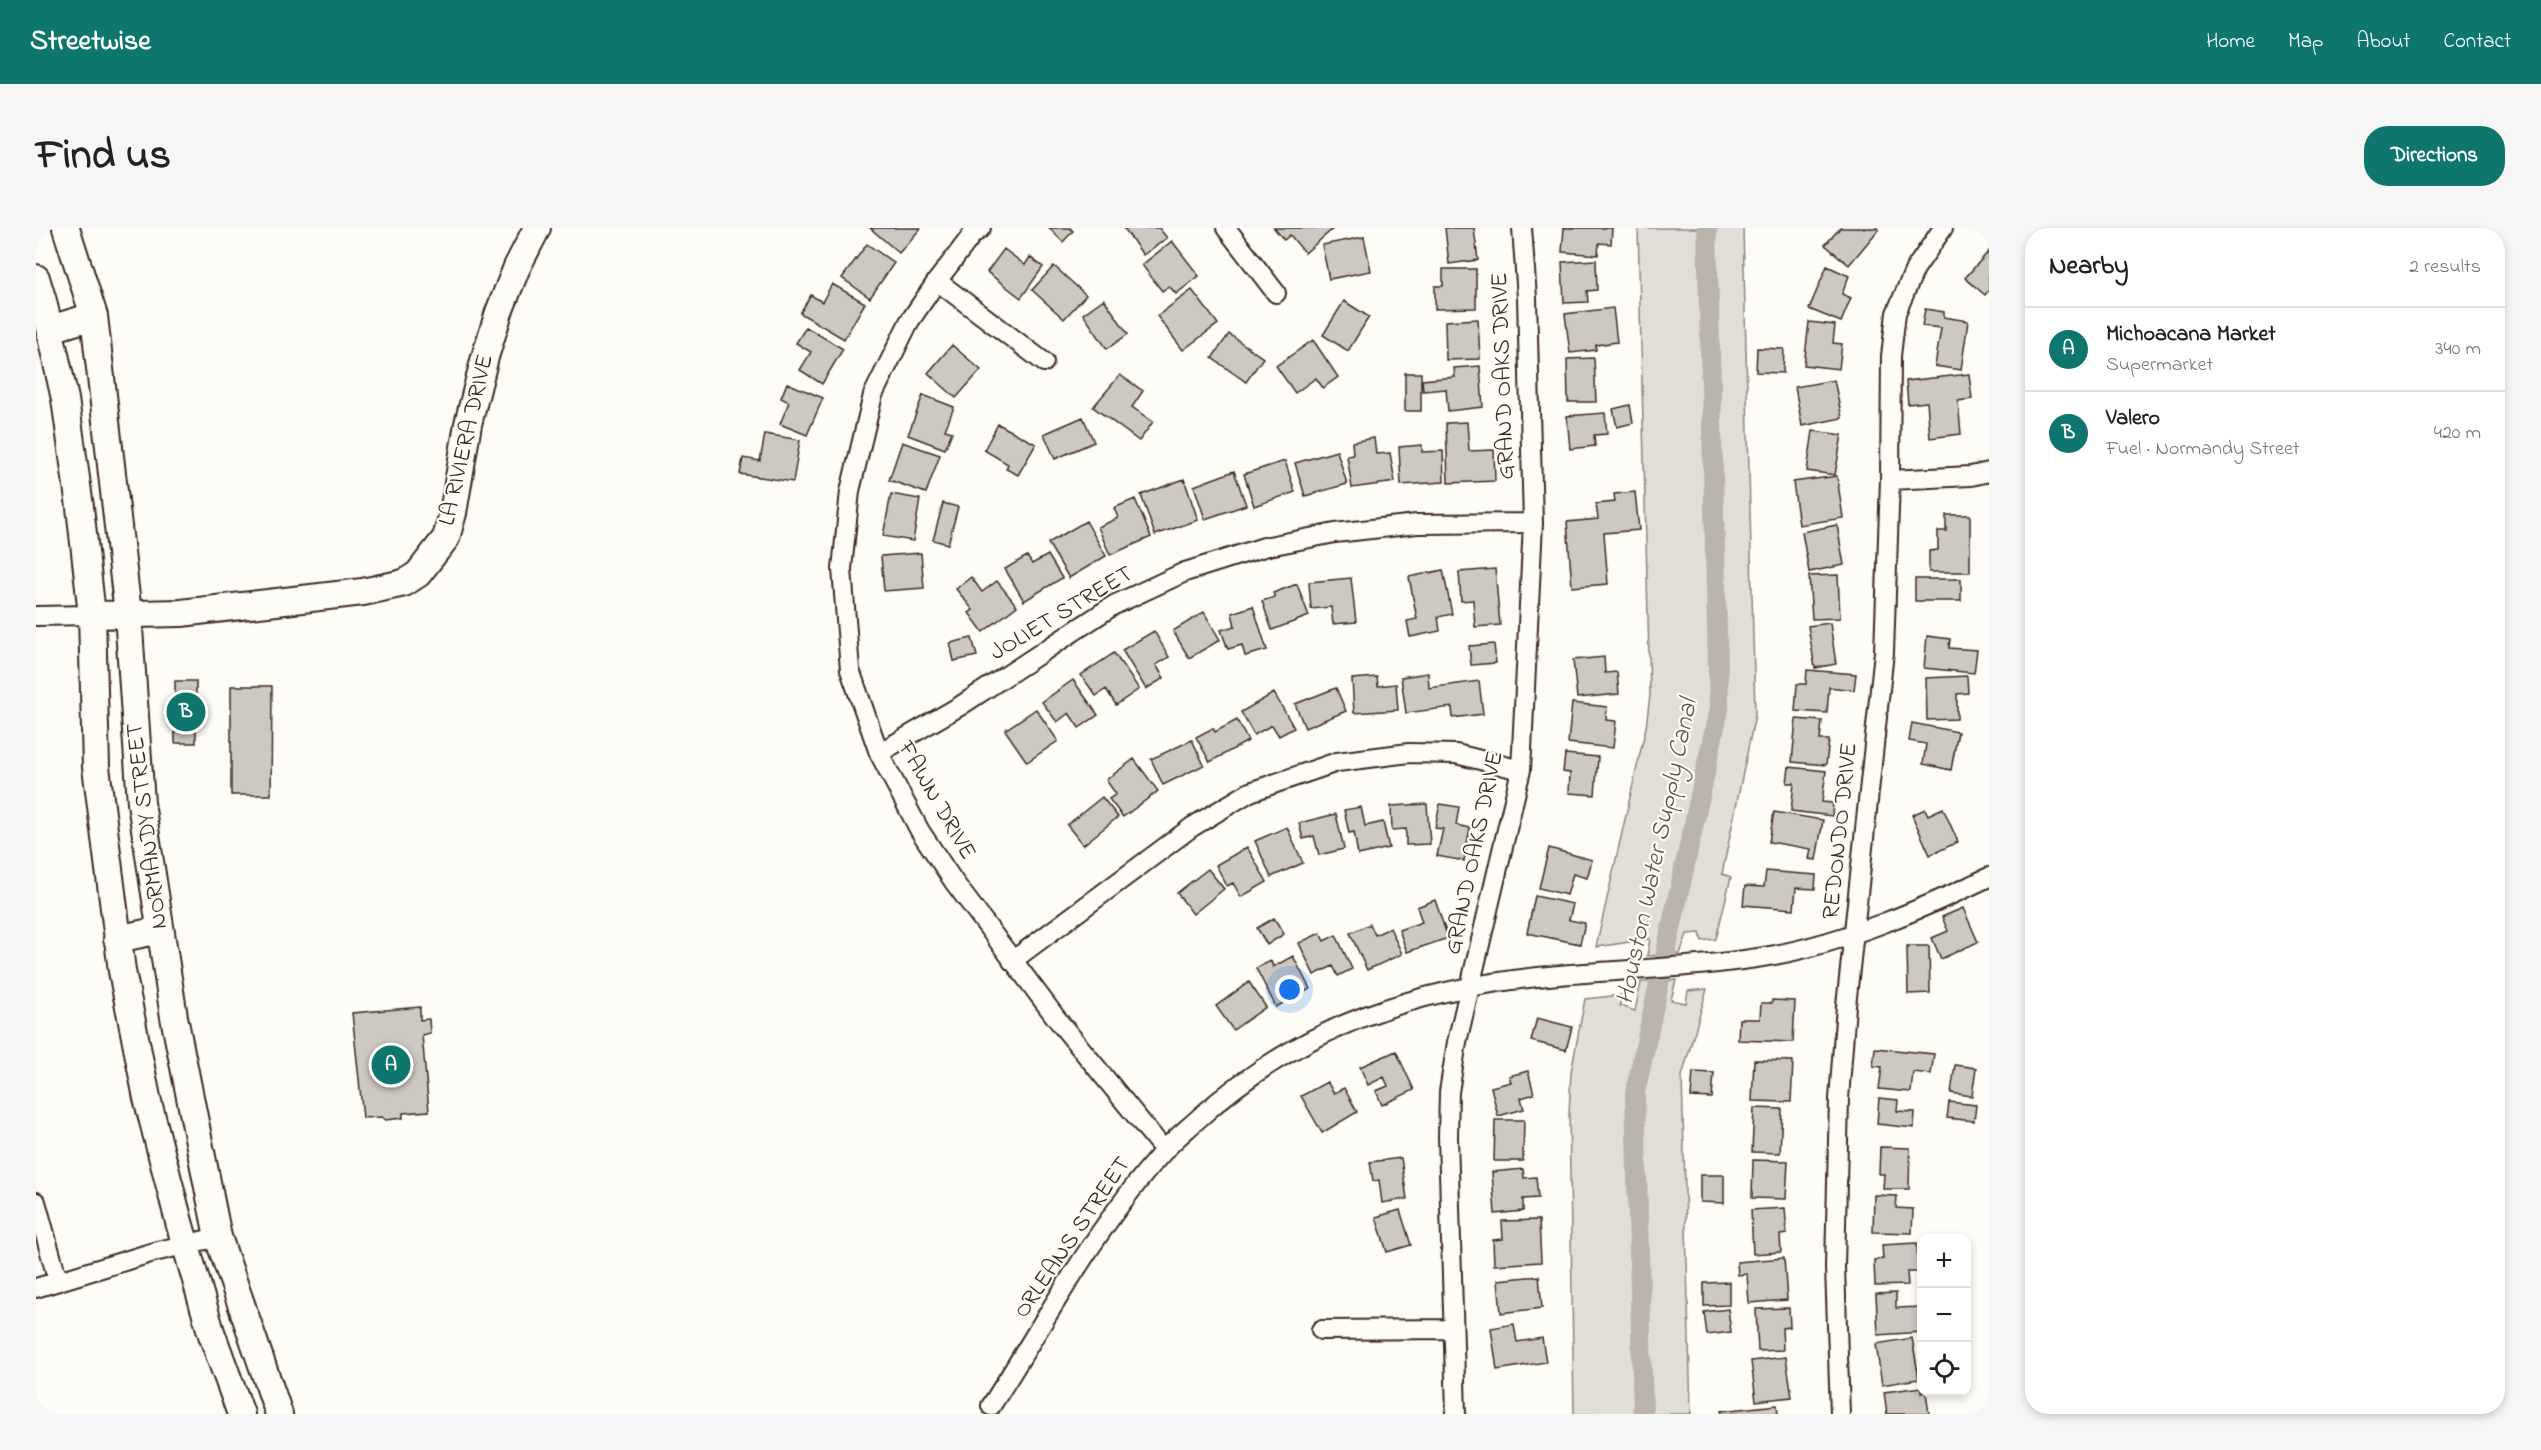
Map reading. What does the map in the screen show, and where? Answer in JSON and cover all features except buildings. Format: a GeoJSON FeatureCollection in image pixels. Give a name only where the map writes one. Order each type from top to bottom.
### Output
{"type":"FeatureCollection","features":[{"type":"Feature","properties":{"kind":"main road","name":"NORMANDY STREET"},"geometry":{"type":"LineString","coordinates":[[66,228],[94,316],[128,614],[141,803],[174,1017],[218,1237],[279,1414]]}},
{"type":"Feature","properties":{"kind":"main road","name":"LA RIVIERA DRIVE"},"geometry":{"type":"LineString","coordinates":[[92,615],[181,613],[363,592],[404,583],[418,574],[446,538],[453,513],[468,424],[485,357],[499,312],[517,267],[537,228]]}},
{"type":"Feature","properties":{"kind":"main road","name":"NORMANDY STREET"},"geometry":{"type":"LineString","coordinates":[[36,279],[50,329],[65,399],[92,615],[96,767],[117,939],[147,1098],[211,1332],[241,1414]]}},
{"type":"Feature","properties":{"kind":"main road"},"geometry":{"type":"LineString","coordinates":[[50,329],[94,316]]}},
{"type":"Feature","properties":{"kind":"main road"},"geometry":{"type":"LineString","coordinates":[[117,939],[160,930]]}},
{"type":"Feature","properties":{"kind":"street","name":"FAWN DRIVE"},"geometry":{"type":"LineString","coordinates":[[981,228],[972,235],[909,322],[873,395],[850,490],[842,569],[850,670],[879,753],[920,831],[1012,961],[1164,1150]]}},
{"type":"Feature","properties":{"kind":"street"},"geometry":{"type":"LineString","coordinates":[[1226,228],[1276,293]]}},
{"type":"Feature","properties":{"kind":"street","name":"GRAND OAKS DRIVE"},"geometry":{"type":"LineString","coordinates":[[1456,1414],[1452,1329],[1449,1092],[1457,1042],[1521,770],[1533,523],[1527,298],[1522,228]]}},
{"type":"Feature","properties":{"kind":"street","name":"REDONDO DRIVE"},"geometry":{"type":"LineString","coordinates":[[1840,1414],[1835,1267],[1836,1179],[1845,1018],[1884,652],[1890,480],[1891,356],[1896,313],[1922,258],[1943,228]]}},
{"type":"Feature","properties":{"kind":"street"},"geometry":{"type":"LineString","coordinates":[[937,281],[1044,362]]}},
{"type":"Feature","properties":{"kind":"street"},"geometry":{"type":"LineString","coordinates":[[1890,480],[1971,476],[1989,472]]}},
{"type":"Feature","properties":{"kind":"street","name":"JOLIET STREET"},"geometry":{"type":"LineString","coordinates":[[879,753],[960,706],[1114,605],[1185,572],[1264,547],[1335,533],[1418,524],[1533,523]]}},
{"type":"Feature","properties":{"kind":"street"},"geometry":{"type":"LineString","coordinates":[[36,616],[92,615]]}},
{"type":"Feature","properties":{"kind":"street"},"geometry":{"type":"LineString","coordinates":[[1012,961],[1192,827],[1250,792],[1337,762],[1409,753],[1456,754],[1521,770]]}},
{"type":"Feature","properties":{"kind":"street","name":"ORLEANS STREET"},"geometry":{"type":"LineString","coordinates":[[991,1406],[1110,1219],[1164,1150],[1226,1094],[1280,1056],[1333,1028],[1403,1002],[1471,986],[1556,975],[1683,968],[1778,954],[1854,933],[1896,918],[1989,877]]}},
{"type":"Feature","properties":{"kind":"street"},"geometry":{"type":"LineString","coordinates":[[36,1202],[58,1281]]}},
{"type":"Feature","properties":{"kind":"street"},"geometry":{"type":"LineString","coordinates":[[36,1288],[218,1237]]}},
{"type":"Feature","properties":{"kind":"street"},"geometry":{"type":"LineString","coordinates":[[1321,1330],[1452,1329]]}},
{"type":"Feature","properties":{"kind":"shaded area"},"geometry":{"type":"Polygon","coordinates":[[[1638,228],[1743,228],[1755,715],[1722,874],[1731,877],[1716,939],[1702,941],[1700,933],[1687,934],[1680,954],[1647,956],[1650,939],[1596,947],[1646,727],[1650,695],[1638,228]]]}},
{"type":"Feature","properties":{"kind":"shaded area"},"geometry":{"type":"Polygon","coordinates":[[[1676,980],[1671,1000],[1686,1003],[1688,991],[1707,989],[1682,1076],[1691,1414],[1574,1414],[1569,1115],[1571,1072],[1585,999],[1621,995],[1620,1006],[1635,1011],[1641,982],[1676,980]]]}},
{"type":"Feature","properties":{"kind":"waterway","name":"Houston Water Supply Canal"},"geometry":{"type":"LineString","coordinates":[[1643,1414],[1635,1093],[1719,709],[1707,228]]}},
{"type":"Feature","properties":{"kind":"place","name":"Valero"},"geometry":{"type":"Point","coordinates":[186,712]}},
{"type":"Feature","properties":{"kind":"place","name":"Michoacana Market"},"geometry":{"type":"Point","coordinates":[391,1065]}}]}
